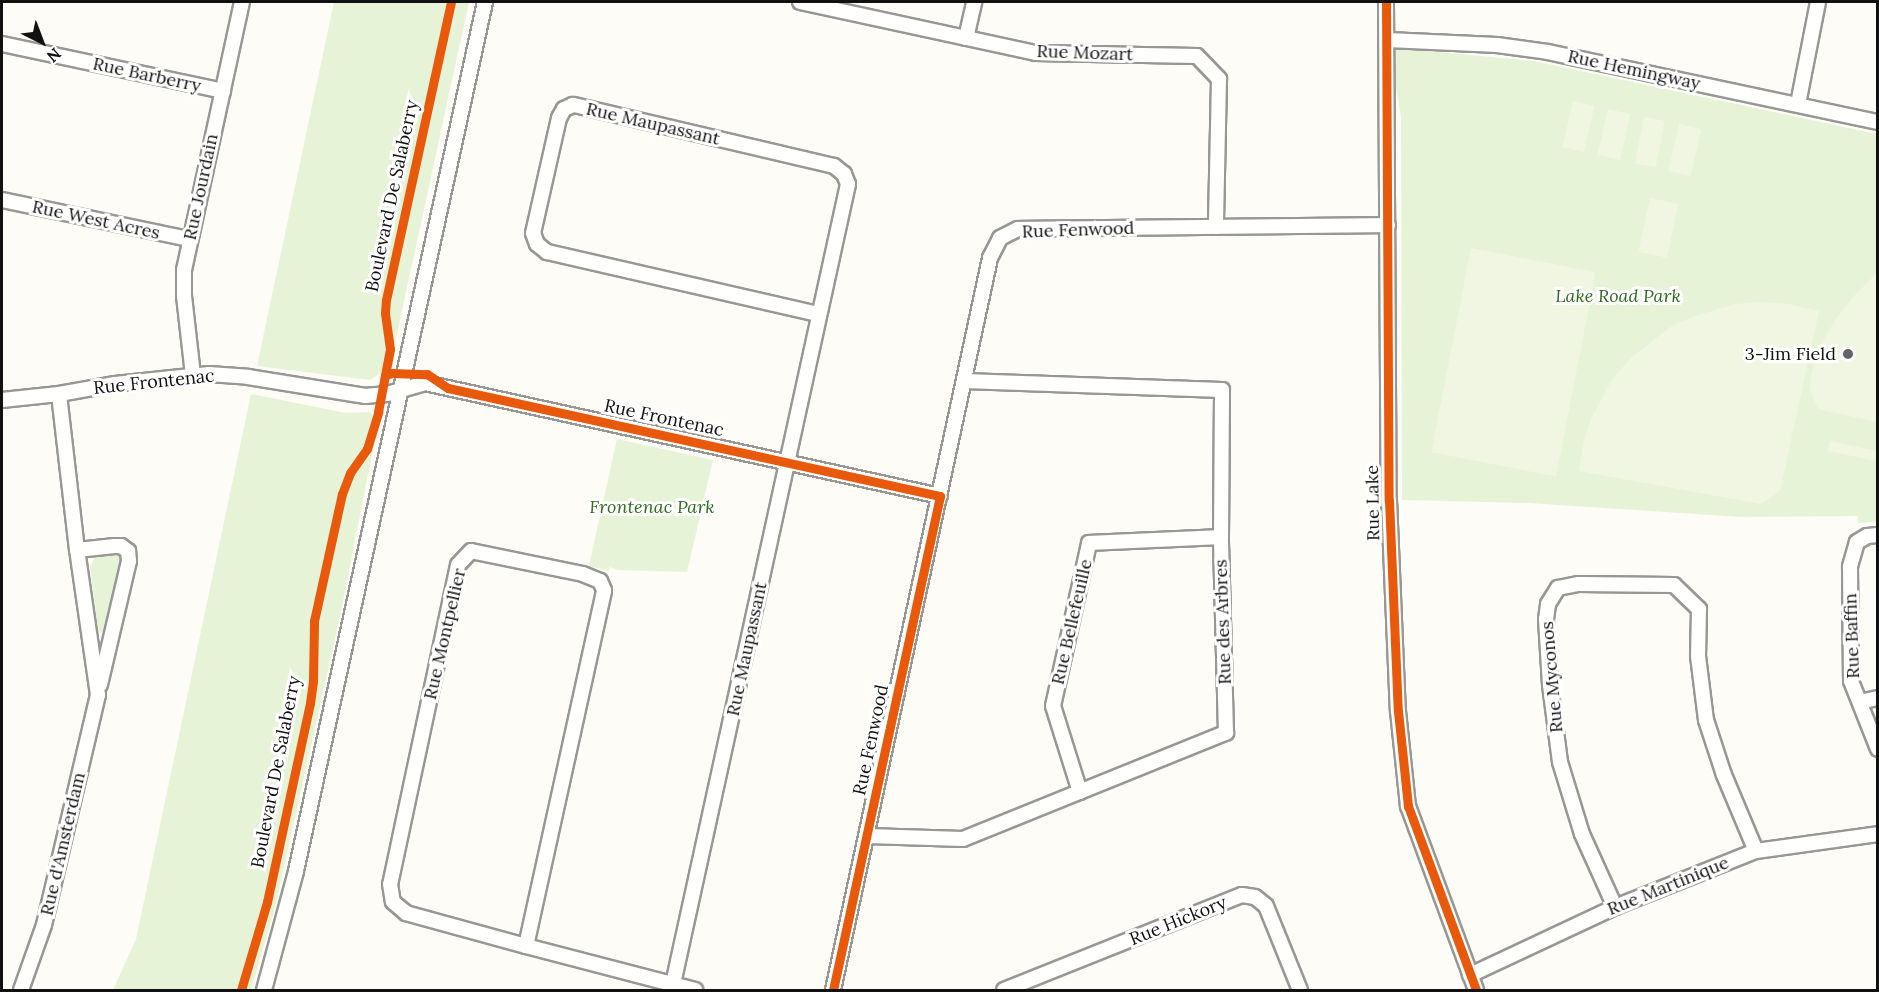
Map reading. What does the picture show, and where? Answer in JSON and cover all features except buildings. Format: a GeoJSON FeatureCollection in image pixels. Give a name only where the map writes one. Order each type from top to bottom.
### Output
{"type":"FeatureCollection","features":[{"type":"Feature","properties":{"kind":"street","name":"Rue Jourdain"},"geometry":{"type":"LineString","coordinates":[[193,375],[183,289],[189,239],[242,2]]}},
{"type":"Feature","properties":{"kind":"street"},"geometry":{"type":"LineString","coordinates":[[264,990],[287,909],[485,2]]}},
{"type":"Feature","properties":{"kind":"street","name":"Rue Mozart"},"geometry":{"type":"LineString","coordinates":[[800,2],[1035,53],[1197,56],[1219,79],[1216,226]]}},
{"type":"Feature","properties":{"kind":"street"},"geometry":{"type":"LineString","coordinates":[[966,38],[974,2]]}},
{"type":"Feature","properties":{"kind":"street","name":"Rue Lake"},"geometry":{"type":"LineString","coordinates":[[1386,2],[1389,500],[1398,711],[1408,806],[1476,990]]}},
{"type":"Feature","properties":{"kind":"street"},"geometry":{"type":"LineString","coordinates":[[1798,105],[1818,2]]}},
{"type":"Feature","properties":{"kind":"street","name":"Rue Hemingway"},"geometry":{"type":"LineString","coordinates":[[1388,40],[1528,49],[1878,122]]}},
{"type":"Feature","properties":{"kind":"street","name":"Rue Barberry"},"geometry":{"type":"LineString","coordinates":[[2,44],[222,91]]}},
{"type":"Feature","properties":{"kind":"street","name":"Rue Maupassant"},"geometry":{"type":"LineString","coordinates":[[673,984],[848,184],[844,174],[834,166],[573,105],[564,109],[559,118],[533,233],[537,244],[547,252],[818,314]]}},
{"type":"Feature","properties":{"kind":"street","name":"Rue West Acres"},"geometry":{"type":"LineString","coordinates":[[2,200],[189,239]]}},
{"type":"Feature","properties":{"kind":"street","name":"Rue Fenwood"},"geometry":{"type":"LineString","coordinates":[[833,990],[990,258],[1000,238],[1018,229],[1388,225]]}},
{"type":"Feature","properties":{"kind":"street","name":"Rue Frontenac"},"geometry":{"type":"LineString","coordinates":[[2,400],[193,375],[234,375],[358,395],[381,395],[425,383],[939,496]]}},
{"type":"Feature","properties":{"kind":"street","name":"Rue des Arbres"},"geometry":{"type":"LineString","coordinates":[[867,836],[963,839],[1226,733],[1221,537],[1222,390],[964,381]]}},
{"type":"Feature","properties":{"kind":"street","name":"Rue d'Amsterdam"},"geometry":{"type":"LineString","coordinates":[[59,394],[77,550],[98,695]]}},
{"type":"Feature","properties":{"kind":"street","name":"Rue Baffin"},"geometry":{"type":"LineString","coordinates":[[1878,535],[1862,538],[1857,542],[1850,567],[1851,681],[1878,749]]}},
{"type":"Feature","properties":{"kind":"street","name":"Rue Bellefeuille"},"geometry":{"type":"LineString","coordinates":[[1080,792],[1053,706],[1089,543],[1221,537]]}},
{"type":"Feature","properties":{"kind":"street","name":"Rue d'Amsterdam"},"geometry":{"type":"LineString","coordinates":[[21,990],[44,925],[129,561],[128,551],[121,546],[77,550]]}},
{"type":"Feature","properties":{"kind":"street","name":"Rue Montpellier"},"geometry":{"type":"LineString","coordinates":[[526,946],[604,590],[600,581],[584,574],[471,551],[458,565],[390,884],[393,902],[406,913],[526,946],[695,990]]}},
{"type":"Feature","properties":{"kind":"street","name":"Rue Myconos"},"geometry":{"type":"LineString","coordinates":[[1615,907],[1582,834],[1560,762],[1550,685],[1546,619],[1548,604],[1558,588],[1578,584],[1674,585],[1699,609],[1698,656],[1706,720],[1724,775],[1756,850]]}},
{"type":"Feature","properties":{"kind":"street"},"geometry":{"type":"LineString","coordinates":[[1860,702],[1878,698]]}},
{"type":"Feature","properties":{"kind":"street","name":"Rue Martinique"},"geometry":{"type":"LineString","coordinates":[[1470,975],[1615,907],[1756,850],[1878,834]]}},
{"type":"Feature","properties":{"kind":"street","name":"Rue Hickory"},"geometry":{"type":"LineString","coordinates":[[1004,990],[1242,895],[1254,897],[1266,906],[1300,990]]}},
{"type":"Feature","properties":{"kind":"green space"},"geometry":{"type":"Polygon","coordinates":[[[334,2],[469,2],[390,366],[370,380],[257,366],[334,2]]]}},
{"type":"Feature","properties":{"kind":"green space","name":"Lake Road Park"},"geometry":{"type":"Polygon","coordinates":[[[1388,40],[1416,50],[1534,61],[1877,134],[1877,522],[1858,523],[1858,516],[1741,517],[1528,503],[1402,500],[1401,117],[1388,40]]]}},
{"type":"Feature","properties":{"kind":"green space"},"geometry":{"type":"Polygon","coordinates":[[[1573,101],[1594,106],[1584,152],[1562,147],[1573,101]]]}},
{"type":"Feature","properties":{"kind":"green space"},"geometry":{"type":"Polygon","coordinates":[[[1608,109],[1630,114],[1620,160],[1597,155],[1608,109]]]}},
{"type":"Feature","properties":{"kind":"green space"},"geometry":{"type":"Polygon","coordinates":[[[1644,117],[1665,121],[1656,167],[1635,163],[1644,117]]]}},
{"type":"Feature","properties":{"kind":"green space"},"geometry":{"type":"Polygon","coordinates":[[[1679,124],[1701,129],[1691,176],[1668,171],[1679,124]]]}},
{"type":"Feature","properties":{"kind":"green space"},"geometry":{"type":"Polygon","coordinates":[[[1650,198],[1678,204],[1667,258],[1639,252],[1650,198]]]}},
{"type":"Feature","properties":{"kind":"green space"},"geometry":{"type":"Polygon","coordinates":[[[1471,248],[1596,272],[1556,476],[1431,452],[1471,248]]]}},
{"type":"Feature","properties":{"kind":"green space","name":"3-Jim Field"},"geometry":{"type":"Polygon","coordinates":[[[1877,273],[1877,422],[1818,409],[1810,390],[1810,383],[1813,366],[1822,343],[1835,320],[1854,296],[1877,273]]]}},
{"type":"Feature","properties":{"kind":"green space"},"geometry":{"type":"Polygon","coordinates":[[[1762,302],[1788,304],[1819,311],[1780,491],[1761,504],[1579,471],[1584,440],[1591,419],[1613,378],[1630,359],[1670,327],[1692,317],[1735,304],[1762,302]]]}},
{"type":"Feature","properties":{"kind":"green space"},"geometry":{"type":"Polygon","coordinates":[[[251,394],[346,413],[370,412],[378,424],[341,612],[275,907],[251,990],[113,990],[136,939],[251,394]]]}},
{"type":"Feature","properties":{"kind":"green space","name":"Frontenac Park"},"geometry":{"type":"Polygon","coordinates":[[[617,439],[713,460],[687,572],[618,570],[610,567],[608,571],[589,566],[617,439]]]}},
{"type":"Feature","properties":{"kind":"green space"},"geometry":{"type":"Polygon","coordinates":[[[1830,441],[1877,451],[1875,461],[1828,451],[1830,441]]]}},
{"type":"Feature","properties":{"kind":"green space"},"geometry":{"type":"Polygon","coordinates":[[[115,553],[120,557],[120,564],[103,632],[98,633],[90,567],[96,555],[115,553]]]}},
{"type":"Feature","properties":{"kind":"cycle path","name":"Boulevard De Salaberry"},"geometry":{"type":"LineString","coordinates":[[241,990],[267,902],[310,703],[313,681],[314,621],[342,494],[350,473],[367,449],[378,412],[390,349],[385,313],[386,300],[451,2]]}},
{"type":"Feature","properties":{"kind":"cycle path"},"geometry":{"type":"LineString","coordinates":[[1386,2],[1389,500],[1398,711],[1408,806],[1476,990]]}},
{"type":"Feature","properties":{"kind":"cycle path"},"geometry":{"type":"LineString","coordinates":[[385,375],[392,373],[427,374],[448,388],[940,496],[833,990]]}},
{"type":"Feature","properties":{"kind":"place","name":"3-Jim Field"},"geometry":{"type":"Point","coordinates":[1848,354]}}]}
